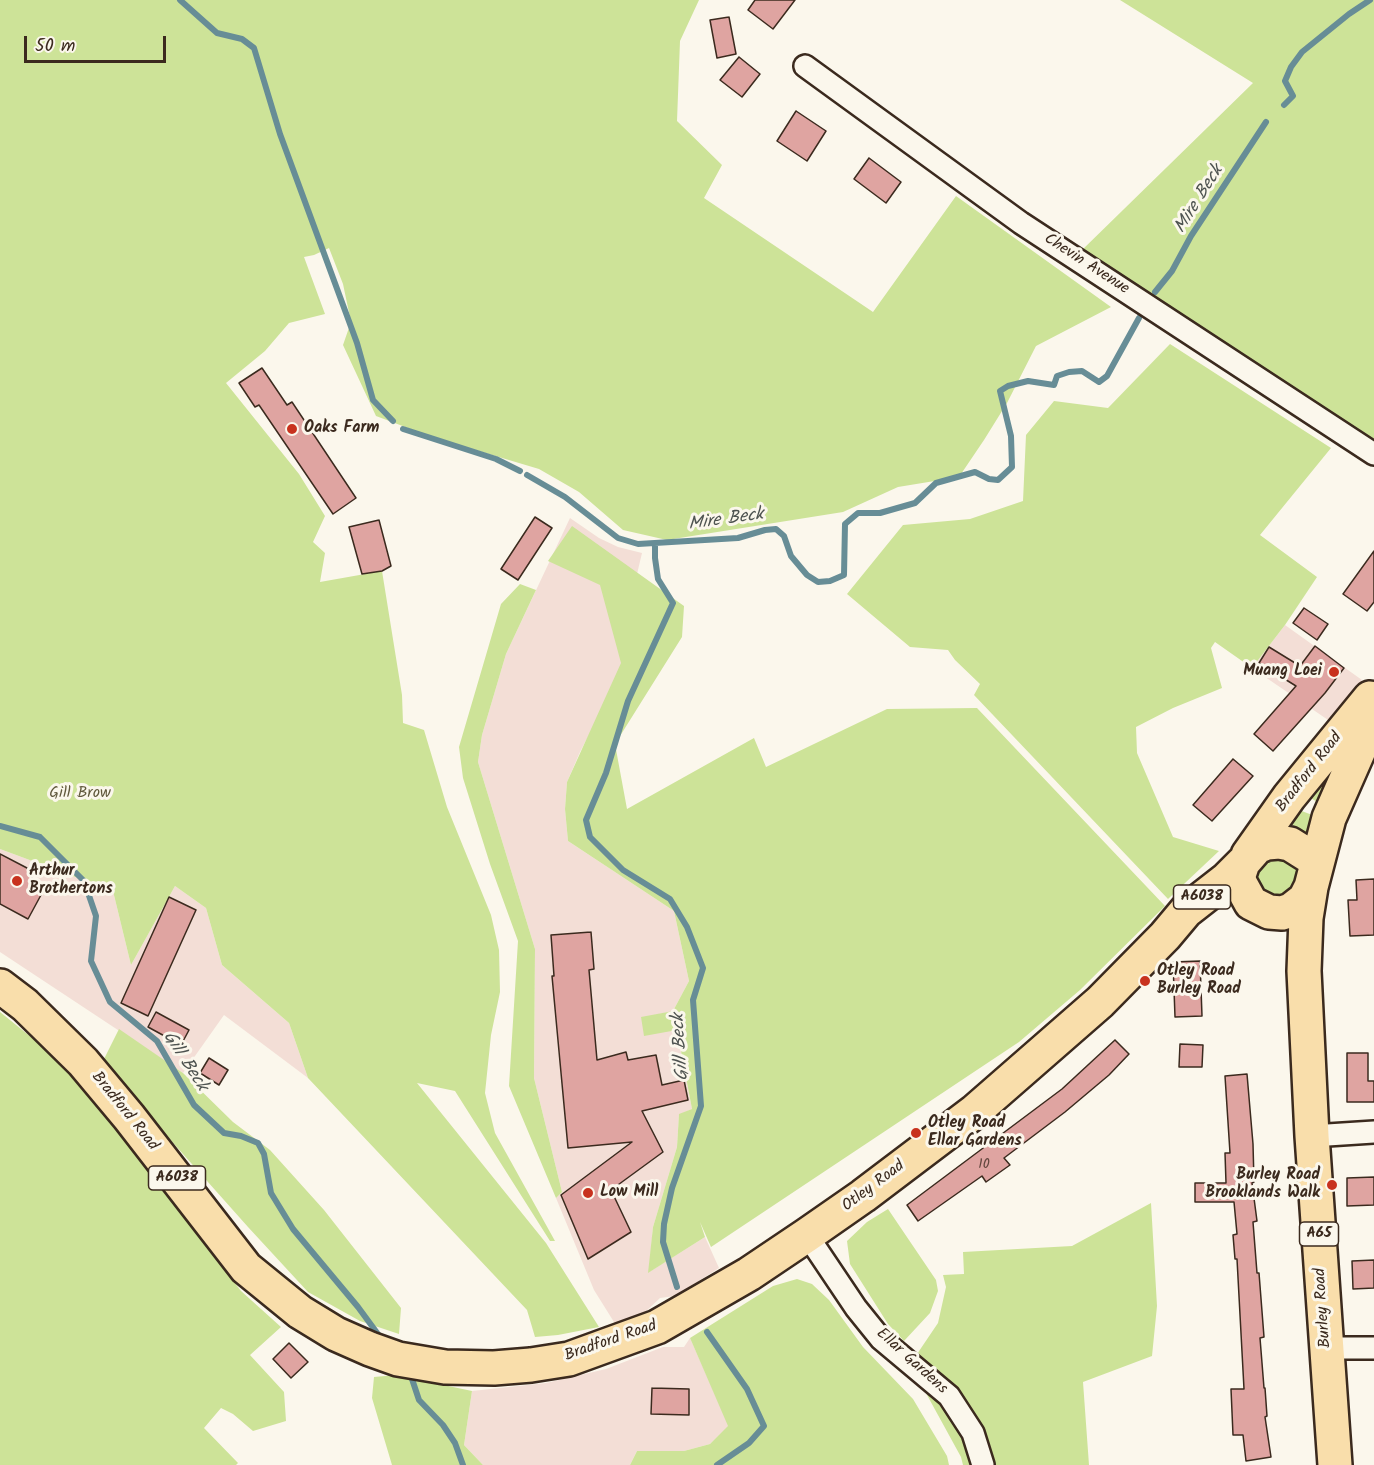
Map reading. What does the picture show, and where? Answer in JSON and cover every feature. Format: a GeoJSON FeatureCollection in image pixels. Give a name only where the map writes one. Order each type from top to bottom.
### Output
{"type":"FeatureCollection","features":[{"type":"Feature","properties":{"kind":"main road","name":"Bradford Road"},"geometry":{"type":"LineString","coordinates":[[1246,859],[1289,797],[1374,694]]}},
{"type":"Feature","properties":{"kind":"main road","name":"Bradford Road"},"geometry":{"type":"LineString","coordinates":[[1314,874],[1329,818],[1374,716]]}},
{"type":"Feature","properties":{"kind":"main road"},"geometry":{"type":"LineString","coordinates":[[1246,859],[1257,848],[1267,843],[1290,844],[1314,874]]}},
{"type":"Feature","properties":{"kind":"main road","name":"A65"},"geometry":{"type":"LineString","coordinates":[[1246,859],[1239,875],[1240,883],[1260,908],[1282,913],[1296,907],[1305,899],[1314,874]]}},
{"type":"Feature","properties":{"kind":"main road","name":"A6038"},"geometry":{"type":"LineString","coordinates":[[1165,936],[1193,904],[1227,879],[1246,859]]}},
{"type":"Feature","properties":{"kind":"main road","name":"Burley Road"},"geometry":{"type":"LineString","coordinates":[[1314,874],[1306,918],[1304,971],[1312,1136],[1335,1465]]}},
{"type":"Feature","properties":{"kind":"main road","name":"A6038"},"geometry":{"type":"LineString","coordinates":[[1165,936],[1216,903],[1234,899],[1260,908]]}},
{"type":"Feature","properties":{"kind":"main road","name":"Burley Road"},"geometry":{"type":"LineString","coordinates":[[1260,908],[1281,923],[1291,937],[1304,971]]}},
{"type":"Feature","properties":{"kind":"main road","name":"Otley Road"},"geometry":{"type":"LineString","coordinates":[[691,1308],[749,1274],[807,1235],[863,1196],[974,1112],[1100,1002],[1165,936]]}},
{"type":"Feature","properties":{"kind":"main road","name":"Bradford Road"},"geometry":{"type":"LineString","coordinates":[[0,986],[25,1005],[83,1062],[129,1116],[246,1268],[300,1312],[336,1334],[399,1359],[446,1367],[494,1368],[569,1359],[657,1327],[691,1308]]}},
{"type":"Feature","properties":{"kind":"street","name":"Chevin Avenue"},"geometry":{"type":"LineString","coordinates":[[805,66],[1022,223],[1374,454]]}},
{"type":"Feature","properties":{"kind":"street"},"geometry":{"type":"LineString","coordinates":[[1312,1136],[1374,1132]]}},
{"type":"Feature","properties":{"kind":"street","name":"Ellar Gardens"},"geometry":{"type":"LineString","coordinates":[[807,1235],[856,1308],[880,1339],[949,1396],[973,1433],[983,1465]]}},
{"type":"Feature","properties":{"kind":"street"},"geometry":{"type":"LineString","coordinates":[[1327,1348],[1374,1348]]}},
{"type":"Feature","properties":{"kind":"shaded area"},"geometry":{"type":"Polygon","coordinates":[[[570,518],[599,538],[618,547],[642,553],[633,591],[640,636],[567,782],[565,809],[568,841],[674,911],[689,981],[673,1011],[641,1018],[677,1030],[692,1109],[679,1115],[677,1147],[653,1227],[649,1272],[705,1237],[719,1268],[675,1296],[660,1298],[642,1315],[619,1330],[594,1290],[556,1198],[562,1192],[534,1078],[535,949],[478,762],[482,735],[506,654],[570,518]]]}},
{"type":"Feature","properties":{"kind":"shaded area"},"geometry":{"type":"Polygon","coordinates":[[[1285,625],[1362,680],[1331,722],[1252,668],[1285,625]]]}},
{"type":"Feature","properties":{"kind":"shaded area"},"geometry":{"type":"Polygon","coordinates":[[[0,849],[113,891],[131,965],[175,886],[206,908],[222,965],[289,1023],[308,1078],[224,1015],[183,1073],[0,952],[0,849]]]}},
{"type":"Feature","properties":{"kind":"shaded area"},"geometry":{"type":"Polygon","coordinates":[[[690,1338],[729,1426],[710,1444],[684,1451],[637,1451],[630,1465],[483,1465],[464,1445],[472,1391],[546,1383],[606,1369],[663,1347],[684,1347],[690,1338]]]}},
{"type":"Feature","properties":{"kind":"green space","name":"Gill Brow"},"geometry":{"type":"Polygon","coordinates":[[[0,0],[699,0],[680,41],[677,121],[722,165],[704,198],[873,312],[956,196],[1111,307],[1036,346],[1007,403],[959,477],[898,487],[843,512],[667,540],[623,530],[579,492],[539,469],[432,437],[376,416],[343,345],[351,322],[343,284],[329,248],[304,257],[325,314],[289,323],[265,351],[226,383],[299,474],[325,516],[313,542],[325,553],[320,582],[382,571],[402,695],[403,723],[424,730],[447,807],[491,915],[499,950],[500,992],[491,1035],[485,1093],[495,1133],[555,1241],[550,1241],[455,1091],[417,1083],[546,1243],[599,1327],[535,1337],[527,1310],[308,1078],[289,1023],[222,965],[206,908],[175,886],[131,965],[113,891],[0,849],[0,0]]]}},
{"type":"Feature","properties":{"kind":"green space"},"geometry":{"type":"Polygon","coordinates":[[[1120,0],[1374,0],[1374,439],[1080,252],[1253,83],[1120,0]]]}},
{"type":"Feature","properties":{"kind":"green space"},"geometry":{"type":"Polygon","coordinates":[[[1170,344],[1331,448],[1260,535],[1317,577],[1285,625],[1252,668],[1215,642],[1211,648],[1222,688],[1173,708],[1136,727],[1137,753],[1173,837],[1219,851],[1168,899],[974,695],[980,684],[948,650],[910,647],[847,594],[903,525],[970,519],[1023,501],[1026,435],[1054,401],[1108,408],[1170,344]]]}},
{"type":"Feature","properties":{"kind":"green space"},"geometry":{"type":"Polygon","coordinates":[[[572,526],[684,606],[682,637],[615,744],[627,809],[754,738],[766,767],[887,709],[977,708],[1165,906],[1080,990],[1019,1042],[711,1247],[700,1222],[705,1237],[648,1273],[653,1227],[677,1147],[679,1114],[692,1109],[677,1030],[644,1036],[641,1017],[673,1011],[689,981],[674,911],[568,841],[565,809],[567,782],[621,663],[600,585],[548,561],[572,526]]]}},
{"type":"Feature","properties":{"kind":"green space"},"geometry":{"type":"Polygon","coordinates":[[[520,584],[536,590],[506,654],[482,735],[478,762],[535,949],[534,1078],[562,1192],[556,1198],[509,1086],[518,941],[490,864],[463,778],[459,747],[501,604],[520,584]]]}},
{"type":"Feature","properties":{"kind":"green space"},"geometry":{"type":"Polygon","coordinates":[[[1326,770],[1331,772],[1319,803],[1309,797],[1326,770]]]}},
{"type":"Feature","properties":{"kind":"green space"},"geometry":{"type":"Polygon","coordinates":[[[1299,810],[1315,816],[1312,837],[1289,823],[1299,810]]]}},
{"type":"Feature","properties":{"kind":"green space"},"geometry":{"type":"Polygon","coordinates":[[[1259,856],[1295,858],[1301,874],[1289,895],[1273,898],[1258,890],[1253,866],[1259,856]]]}},
{"type":"Feature","properties":{"kind":"green space"},"geometry":{"type":"Polygon","coordinates":[[[0,1012],[104,1096],[175,1205],[241,1291],[281,1327],[250,1355],[284,1392],[286,1421],[253,1431],[233,1414],[221,1408],[204,1428],[238,1463],[236,1465],[0,1465],[0,1012]]]}},
{"type":"Feature","properties":{"kind":"green space"},"geometry":{"type":"Polygon","coordinates":[[[119,1029],[183,1073],[233,1122],[270,1150],[324,1210],[401,1308],[399,1334],[360,1321],[308,1292],[248,1227],[102,1063],[119,1029]]]}},
{"type":"Feature","properties":{"kind":"green space"},"geometry":{"type":"Polygon","coordinates":[[[1151,1203],[1157,1306],[1152,1356],[1083,1382],[1089,1465],[994,1465],[980,1430],[915,1357],[938,1323],[946,1287],[943,1275],[964,1274],[963,1252],[1072,1246],[1151,1203]]]}},
{"type":"Feature","properties":{"kind":"green space"},"geometry":{"type":"Polygon","coordinates":[[[888,1209],[936,1280],[938,1291],[930,1313],[904,1341],[888,1324],[850,1264],[847,1241],[867,1222],[888,1209]]]}},
{"type":"Feature","properties":{"kind":"green space"},"geometry":{"type":"Polygon","coordinates":[[[797,1279],[812,1284],[829,1300],[863,1347],[913,1399],[947,1456],[949,1465],[630,1465],[637,1451],[684,1451],[710,1444],[728,1426],[690,1338],[773,1286],[797,1279]]]}},
{"type":"Feature","properties":{"kind":"green space"},"geometry":{"type":"Polygon","coordinates":[[[396,1375],[472,1391],[464,1445],[483,1465],[392,1465],[372,1398],[374,1377],[396,1375]]]}},
{"type":"Feature","properties":{"kind":"green space"},"geometry":{"type":"Polygon","coordinates":[[[921,1384],[943,1402],[963,1431],[976,1465],[963,1465],[961,1457],[921,1384]]]}},
{"type":"Feature","properties":{"kind":"building"},"geometry":{"type":"Polygon","coordinates":[[[755,0],[795,0],[773,29],[748,10],[755,0]]]}},
{"type":"Feature","properties":{"kind":"building"},"geometry":{"type":"Polygon","coordinates":[[[729,17],[736,54],[717,58],[710,20],[729,17]]]}},
{"type":"Feature","properties":{"kind":"building"},"geometry":{"type":"Polygon","coordinates":[[[739,57],[760,74],[742,97],[720,80],[739,57]]]}},
{"type":"Feature","properties":{"kind":"building"},"geometry":{"type":"Polygon","coordinates":[[[796,111],[826,131],[807,161],[777,141],[796,111]]]}},
{"type":"Feature","properties":{"kind":"building"},"geometry":{"type":"Polygon","coordinates":[[[869,158],[901,182],[886,203],[854,179],[869,158]]]}},
{"type":"Feature","properties":{"kind":"building","name":"Oaks Farm"},"geometry":{"type":"Polygon","coordinates":[[[262,368],[287,405],[292,402],[356,498],[333,514],[259,405],[255,407],[239,383],[262,368]]]}},
{"type":"Feature","properties":{"kind":"building"},"geometry":{"type":"Polygon","coordinates":[[[535,517],[552,528],[518,580],[501,569],[535,517]]]}},
{"type":"Feature","properties":{"kind":"building"},"geometry":{"type":"Polygon","coordinates":[[[379,520],[391,566],[382,571],[362,574],[349,527],[379,520]]]}},
{"type":"Feature","properties":{"kind":"building"},"geometry":{"type":"Polygon","coordinates":[[[1374,551],[1374,602],[1367,611],[1343,594],[1374,551]]]}},
{"type":"Feature","properties":{"kind":"building"},"geometry":{"type":"Polygon","coordinates":[[[1304,608],[1328,624],[1317,640],[1293,623],[1304,608]]]}},
{"type":"Feature","properties":{"kind":"building"},"geometry":{"type":"Polygon","coordinates":[[[1315,646],[1344,668],[1325,693],[1273,751],[1254,734],[1296,686],[1259,663],[1269,647],[1300,666],[1315,646]]]}},
{"type":"Feature","properties":{"kind":"building"},"geometry":{"type":"Polygon","coordinates":[[[1233,759],[1253,776],[1212,821],[1193,805],[1233,759]]]}},
{"type":"Feature","properties":{"kind":"building","name":"Arthur Brothertons"},"geometry":{"type":"Polygon","coordinates":[[[0,854],[27,868],[41,895],[28,919],[0,904],[0,854]]]}},
{"type":"Feature","properties":{"kind":"building"},"geometry":{"type":"Polygon","coordinates":[[[1374,879],[1374,935],[1350,936],[1348,900],[1357,900],[1356,880],[1374,879]]]}},
{"type":"Feature","properties":{"kind":"building"},"geometry":{"type":"Polygon","coordinates":[[[169,897],[196,910],[148,1016],[121,1003],[169,897]]]}},
{"type":"Feature","properties":{"kind":"building"},"geometry":{"type":"Polygon","coordinates":[[[591,932],[594,969],[589,970],[597,1060],[626,1052],[628,1060],[656,1055],[662,1085],[684,1080],[688,1100],[642,1111],[663,1152],[611,1190],[631,1232],[588,1259],[561,1195],[632,1142],[568,1148],[552,976],[554,976],[551,935],[591,932]]]}},
{"type":"Feature","properties":{"kind":"building"},"geometry":{"type":"Polygon","coordinates":[[[1200,961],[1202,1016],[1175,1017],[1173,962],[1200,961]]]}},
{"type":"Feature","properties":{"kind":"building"},"geometry":{"type":"Polygon","coordinates":[[[156,1012],[189,1030],[181,1045],[148,1027],[156,1012]]]}},
{"type":"Feature","properties":{"kind":"building"},"geometry":{"type":"Polygon","coordinates":[[[1115,1040],[1129,1054],[1109,1075],[1004,1158],[1010,1165],[986,1182],[982,1176],[918,1221],[907,1205],[1062,1089],[1115,1040]]]}},
{"type":"Feature","properties":{"kind":"building"},"geometry":{"type":"Polygon","coordinates":[[[1180,1044],[1203,1045],[1202,1067],[1179,1067],[1180,1044]]]}},
{"type":"Feature","properties":{"kind":"building"},"geometry":{"type":"Polygon","coordinates":[[[1347,1053],[1368,1053],[1368,1081],[1374,1081],[1374,1102],[1347,1102],[1347,1053]]]}},
{"type":"Feature","properties":{"kind":"building"},"geometry":{"type":"Polygon","coordinates":[[[209,1058],[228,1070],[219,1085],[200,1073],[209,1058]]]}},
{"type":"Feature","properties":{"kind":"building"},"geometry":{"type":"Polygon","coordinates":[[[1247,1074],[1253,1144],[1254,1182],[1252,1183],[1257,1221],[1253,1222],[1264,1337],[1260,1338],[1267,1416],[1265,1417],[1271,1457],[1246,1461],[1243,1435],[1233,1435],[1231,1389],[1244,1389],[1237,1259],[1235,1259],[1233,1235],[1237,1234],[1234,1202],[1195,1202],[1195,1183],[1226,1183],[1225,1153],[1230,1153],[1225,1076],[1247,1074]]]}},
{"type":"Feature","properties":{"kind":"building"},"geometry":{"type":"Polygon","coordinates":[[[1374,1177],[1374,1205],[1347,1206],[1347,1178],[1374,1177]]]}},
{"type":"Feature","properties":{"kind":"building"},"geometry":{"type":"Polygon","coordinates":[[[1374,1260],[1374,1288],[1353,1289],[1352,1261],[1374,1260]]]}},
{"type":"Feature","properties":{"kind":"building"},"geometry":{"type":"Polygon","coordinates":[[[289,1343],[308,1362],[291,1378],[273,1359],[289,1343]]]}},
{"type":"Feature","properties":{"kind":"building"},"geometry":{"type":"Polygon","coordinates":[[[652,1388],[689,1389],[689,1415],[651,1414],[652,1388]]]}},
{"type":"Feature","properties":{"kind":"waterway"},"geometry":{"type":"LineString","coordinates":[[180,0],[217,33],[242,39],[254,48],[280,134],[357,343],[373,400],[393,421]]}},
{"type":"Feature","properties":{"kind":"waterway","name":"Mire Beck"},"geometry":{"type":"LineString","coordinates":[[1284,105],[1293,96],[1285,81],[1291,67],[1302,52],[1370,0]]}},
{"type":"Feature","properties":{"kind":"waterway","name":"Mire Beck"},"geometry":{"type":"LineString","coordinates":[[1155,292],[1172,271],[1191,236],[1266,122]]}},
{"type":"Feature","properties":{"kind":"waterway","name":"Mire Beck"},"geometry":{"type":"LineString","coordinates":[[527,475],[565,497],[618,538],[638,544],[738,538],[776,529],[784,536],[791,556],[807,575],[818,582],[830,581],[844,575],[845,524],[858,513],[880,513],[915,503],[936,483],[975,472],[989,479],[998,480],[1012,467],[1011,436],[1000,391],[1008,386],[1028,381],[1054,385],[1057,376],[1069,372],[1082,371],[1099,382],[1107,376],[1139,318]]}},
{"type":"Feature","properties":{"kind":"waterway"},"geometry":{"type":"LineString","coordinates":[[403,429],[496,459],[520,471]]}},
{"type":"Feature","properties":{"kind":"waterway","name":"Gill Beck"},"geometry":{"type":"LineString","coordinates":[[655,545],[658,579],[673,603],[628,701],[606,773],[586,820],[590,837],[623,870],[670,899],[687,927],[703,968],[693,1000],[701,1106],[672,1188],[664,1224],[663,1242],[677,1287]]}},
{"type":"Feature","properties":{"kind":"waterway","name":"Gill Beck"},"geometry":{"type":"LineString","coordinates":[[0,826],[40,837],[84,881],[96,916],[91,961],[110,1002],[157,1041],[194,1105],[224,1133],[241,1136],[258,1143],[264,1154],[271,1193],[293,1229],[358,1307],[383,1341]]}},
{"type":"Feature","properties":{"kind":"waterway","name":"Gill Beck"},"geometry":{"type":"LineString","coordinates":[[707,1332],[747,1389],[764,1426],[749,1443],[717,1465]]}},
{"type":"Feature","properties":{"kind":"waterway","name":"Gill Beck"},"geometry":{"type":"LineString","coordinates":[[407,1373],[412,1379],[419,1400],[443,1425],[455,1443],[463,1465]]}},
{"type":"Feature","properties":{"kind":"place","name":"Oaks Farm"},"geometry":{"type":"Point","coordinates":[292,429]}},
{"type":"Feature","properties":{"kind":"place","name":"Muang Loei"},"geometry":{"type":"Point","coordinates":[1334,672]}},
{"type":"Feature","properties":{"kind":"place","name":"Arthur Brothertons"},"geometry":{"type":"Point","coordinates":[17,881]}},
{"type":"Feature","properties":{"kind":"place","name":"Otley Road Burley Road"},"geometry":{"type":"Point","coordinates":[1145,981]}},
{"type":"Feature","properties":{"kind":"place","name":"Otley Road Ellar Gardens"},"geometry":{"type":"Point","coordinates":[916,1133]}},
{"type":"Feature","properties":{"kind":"place","name":"Burley Road Brooklands Walk"},"geometry":{"type":"Point","coordinates":[1332,1185]}},
{"type":"Feature","properties":{"kind":"place","name":"Low Mill"},"geometry":{"type":"Point","coordinates":[588,1193]}}]}
